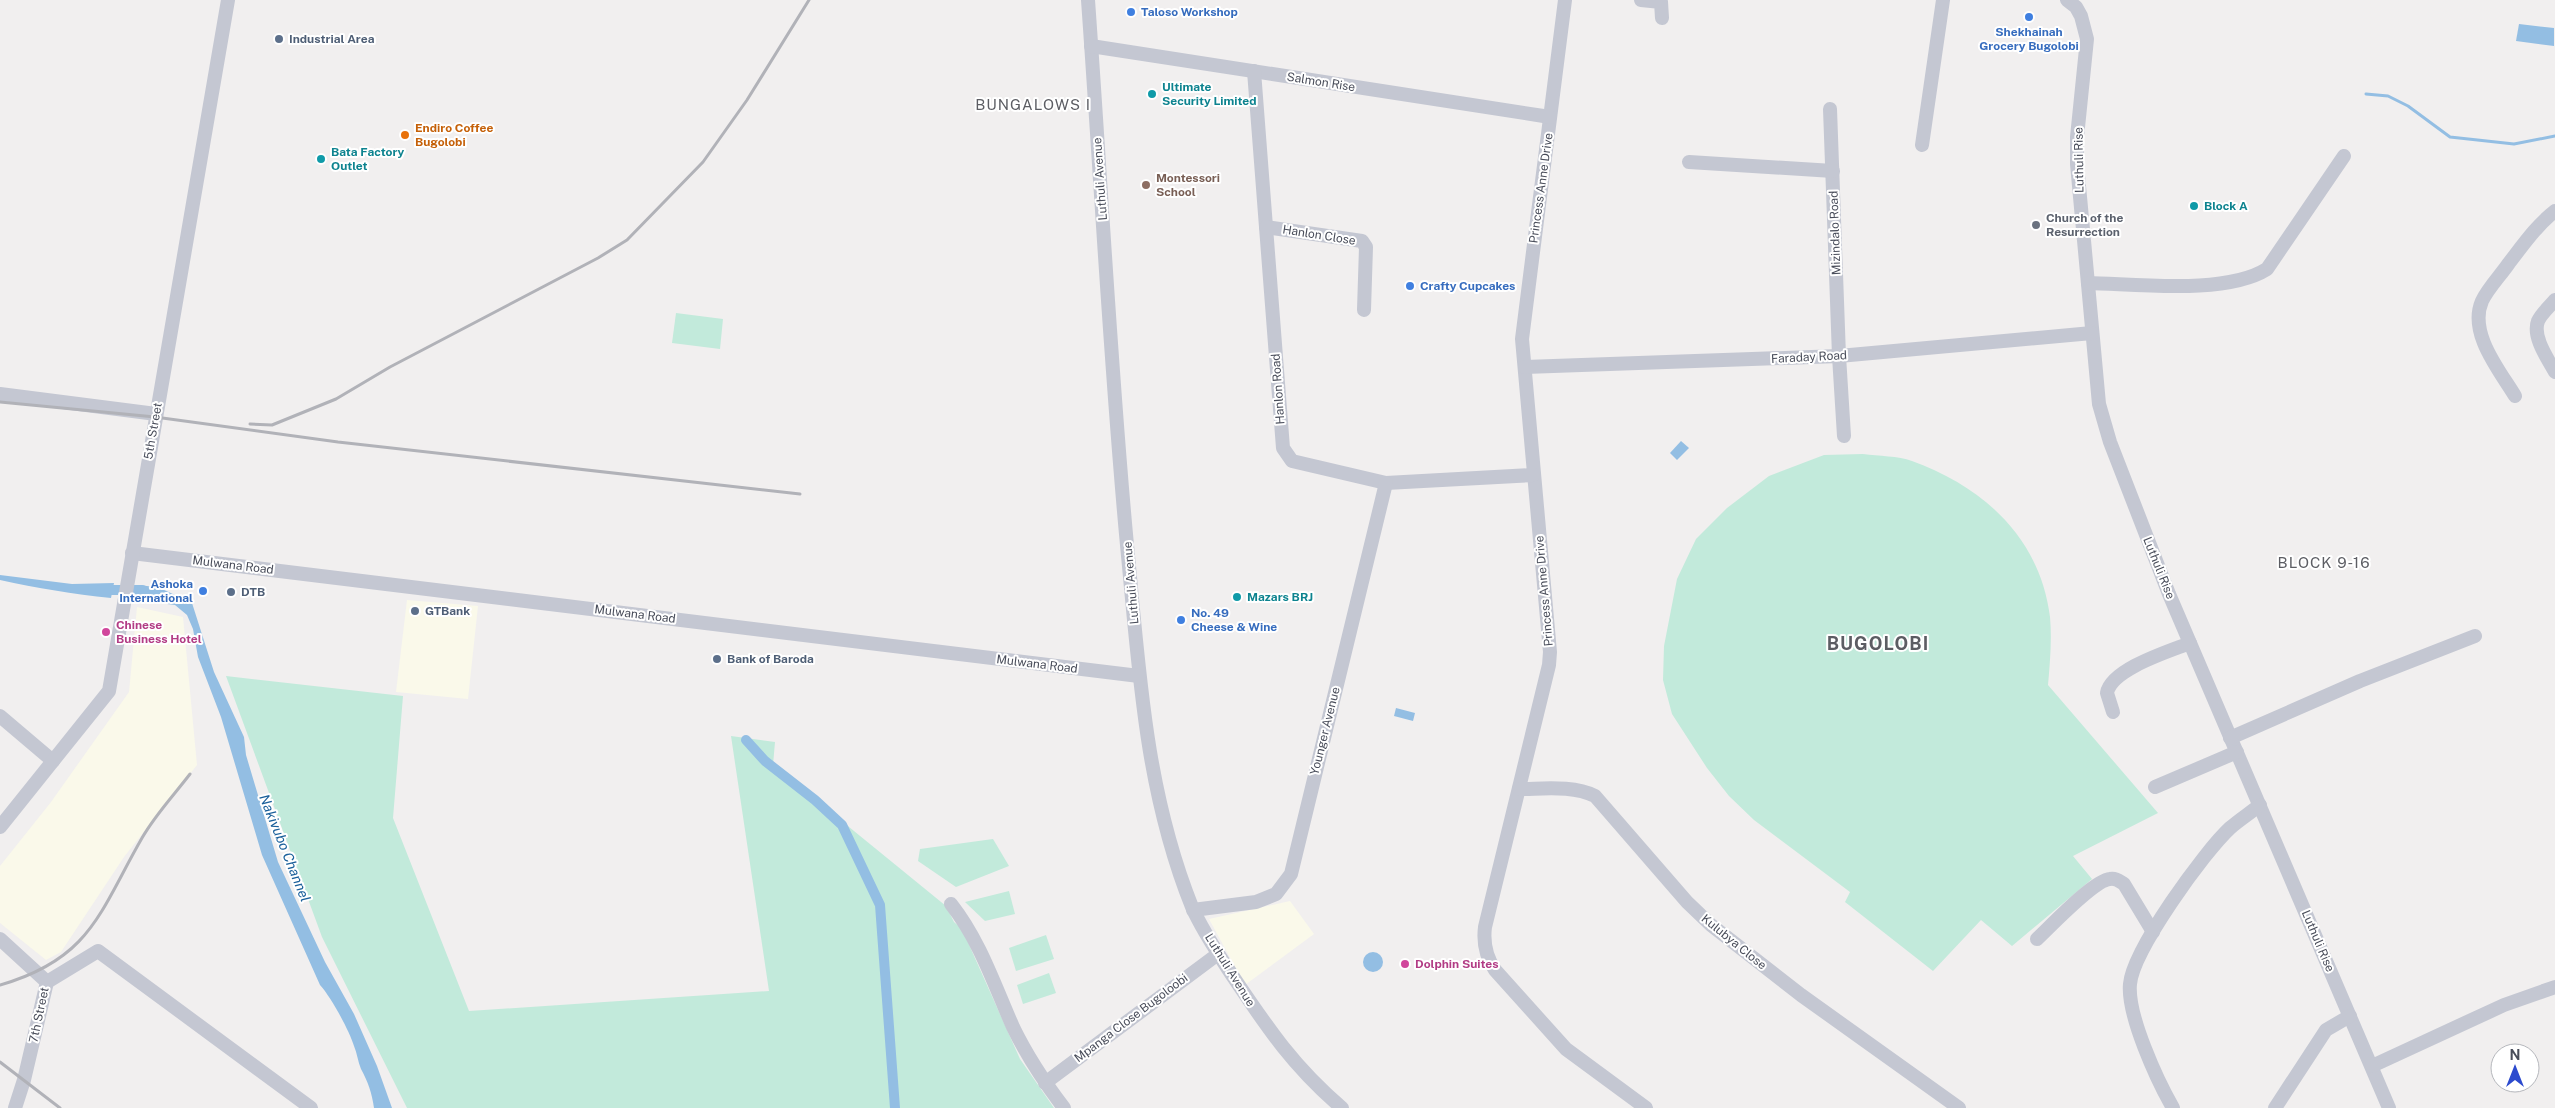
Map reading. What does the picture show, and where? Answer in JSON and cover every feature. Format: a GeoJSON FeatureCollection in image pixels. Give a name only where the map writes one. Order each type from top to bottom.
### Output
{"type":"FeatureCollection","features":[{"type":"Feature","properties":{"kind":"street","name":"5th Street"},"geometry":{"type":"LineString","coordinates":[[0,827],[109,691],[228,0]]}},
{"type":"Feature","properties":{"kind":"street","name":"Luthuli Avenue"},"geometry":{"type":"LineString","coordinates":[[1088,0],[1121,476],[1139,676],[1146,738],[1166,827],[1193,910],[1218,954],[1278,1044],[1312,1083],[1342,1108]]}},
{"type":"Feature","properties":{"kind":"street","name":"Princess Anne Drive"},"geometry":{"type":"LineString","coordinates":[[1565,0],[1523,320],[1533,475],[1550,652],[1547,680],[1485,926],[1485,944],[1489,962],[1566,1049],[1646,1108]]}},
{"type":"Feature","properties":{"kind":"street"},"geometry":{"type":"LineString","coordinates":[[1642,0],[1661,2],[1662,18]]}},
{"type":"Feature","properties":{"kind":"street"},"geometry":{"type":"LineString","coordinates":[[1922,145],[1943,0]]}},
{"type":"Feature","properties":{"kind":"street","name":"Luthuli Rise"},"geometry":{"type":"LineString","coordinates":[[2067,0],[2076,7],[2081,16],[2087,39],[2077,143],[2099,404],[2110,442],[2129,495],[2190,643],[2389,1108]]}},
{"type":"Feature","properties":{"kind":"street","name":"Salmon Rise"},"geometry":{"type":"LineString","coordinates":[[1091,46],[1550,117]]}},
{"type":"Feature","properties":{"kind":"street","name":"Hanlon Road"},"geometry":{"type":"LineString","coordinates":[[1254,71],[1283,448],[1286,455],[1292,461],[1386,482],[1533,475]]}},
{"type":"Feature","properties":{"kind":"street","name":"Mizindalo Road"},"geometry":{"type":"LineString","coordinates":[[1830,109],[1839,356],[1844,436]]}},
{"type":"Feature","properties":{"kind":"street"},"geometry":{"type":"LineString","coordinates":[[2088,283],[2213,285],[2259,274],[2267,269],[2344,156]]}},
{"type":"Feature","properties":{"kind":"street"},"geometry":{"type":"LineString","coordinates":[[1689,162],[1832,171]]}},
{"type":"Feature","properties":{"kind":"street"},"geometry":{"type":"LineString","coordinates":[[2514,396],[2485,344],[2479,313],[2482,301],[2490,290],[2552,218]]}},
{"type":"Feature","properties":{"kind":"street","name":"Hanlon Close"},"geometry":{"type":"LineString","coordinates":[[1266,227],[1362,241],[1366,247],[1364,310]]}},
{"type":"Feature","properties":{"kind":"street"},"geometry":{"type":"LineString","coordinates":[[2555,300],[2538,321],[2537,330],[2538,338],[2555,372]]}},
{"type":"Feature","properties":{"kind":"street","name":"Faraday Road"},"geometry":{"type":"LineString","coordinates":[[1525,367],[1839,356],[2092,333]]}},
{"type":"Feature","properties":{"kind":"street"},"geometry":{"type":"LineString","coordinates":[[0,394],[156,414]]}},
{"type":"Feature","properties":{"kind":"street","name":"Younger Avenue"},"geometry":{"type":"LineString","coordinates":[[1193,910],[1256,902],[1276,894],[1291,874],[1386,482]]}},
{"type":"Feature","properties":{"kind":"street","name":"Mulwana Road"},"geometry":{"type":"LineString","coordinates":[[132,553],[1139,676]]}},
{"type":"Feature","properties":{"kind":"street"},"geometry":{"type":"LineString","coordinates":[[2230,738],[2360,681],[2475,636]]}},
{"type":"Feature","properties":{"kind":"street"},"geometry":{"type":"LineString","coordinates":[[2113,712],[2107,693],[2112,682],[2148,659],[2190,643]]}},
{"type":"Feature","properties":{"kind":"street"},"geometry":{"type":"LineString","coordinates":[[0,716],[53,761]]}},
{"type":"Feature","properties":{"kind":"street"},"geometry":{"type":"LineString","coordinates":[[2155,787],[2237,752]]}},
{"type":"Feature","properties":{"kind":"street","name":"Kulubya Close"},"geometry":{"type":"LineString","coordinates":[[1519,789],[1568,790],[1585,792],[1595,796],[1686,902],[1711,925],[1801,995],[1959,1108]]}},
{"type":"Feature","properties":{"kind":"street"},"geometry":{"type":"LineString","coordinates":[[2173,1108],[2160,1081],[2131,1005],[2130,982],[2153,932],[2209,850],[2229,829],[2260,805]]}},
{"type":"Feature","properties":{"kind":"street"},"geometry":{"type":"LineString","coordinates":[[2036,939],[2089,890],[2102,881],[2109,879],[2117,879],[2124,884],[2153,932]]}},
{"type":"Feature","properties":{"kind":"street"},"geometry":{"type":"LineString","coordinates":[[951,904],[974,938],[1015,1029],[1045,1083],[1064,1108]]}},
{"type":"Feature","properties":{"kind":"street","name":"7th Street"},"geometry":{"type":"LineString","coordinates":[[0,939],[47,982],[24,1080],[15,1108]]}},
{"type":"Feature","properties":{"kind":"street"},"geometry":{"type":"LineString","coordinates":[[47,982],[98,951],[311,1108]]}},
{"type":"Feature","properties":{"kind":"street","name":"Mpanga Close Bugoloobi"},"geometry":{"type":"LineString","coordinates":[[1045,1083],[1218,954]]}},
{"type":"Feature","properties":{"kind":"street"},"geometry":{"type":"LineString","coordinates":[[2372,1066],[2504,1005],[2555,987]]}},
{"type":"Feature","properties":{"kind":"street"},"geometry":{"type":"LineString","coordinates":[[2275,1108],[2326,1030],[2350,1016]]}},
{"type":"Feature","properties":{"kind":"shaded area"},"geometry":{"type":"Polygon","coordinates":[[[407,600],[478,606],[468,699],[396,692],[407,600]]]}},
{"type":"Feature","properties":{"kind":"shaded area"},"geometry":{"type":"Polygon","coordinates":[[[137,607],[183,617],[197,765],[124,857],[61,952],[46,960],[0,923],[0,866],[51,802],[129,692],[137,607]]]}},
{"type":"Feature","properties":{"kind":"shaded area"},"geometry":{"type":"Polygon","coordinates":[[[1290,901],[1314,934],[1245,985],[1209,919],[1290,901]]]}},
{"type":"Feature","properties":{"kind":"green space"},"geometry":{"type":"Polygon","coordinates":[[[676,313],[723,319],[720,349],[672,343],[676,313]]]}},
{"type":"Feature","properties":{"kind":"green space"},"geometry":{"type":"Polygon","coordinates":[[[1863,454],[1907,459],[1938,472],[1963,485],[1985,501],[2004,519],[2021,540],[2034,563],[2044,589],[2051,625],[2048,685],[2158,813],[2073,856],[2092,879],[2012,946],[1981,920],[1933,971],[1845,902],[1850,892],[1754,820],[1729,796],[1707,768],[1672,714],[1663,680],[1664,646],[1677,579],[1696,539],[1727,508],[1769,476],[1824,455],[1863,454]]]}},
{"type":"Feature","properties":{"kind":"green space"},"geometry":{"type":"Polygon","coordinates":[[[226,676],[403,696],[393,818],[469,1011],[769,991],[731,736],[775,742],[773,765],[946,906],[954,922],[962,929],[1020,1059],[1054,1108],[407,1108],[322,937],[226,676]]]}},
{"type":"Feature","properties":{"kind":"green space"},"geometry":{"type":"Polygon","coordinates":[[[993,839],[1009,866],[956,887],[918,861],[920,849],[993,839]]]}},
{"type":"Feature","properties":{"kind":"green space"},"geometry":{"type":"Polygon","coordinates":[[[1009,891],[1015,914],[985,921],[965,902],[1009,891]]]}},
{"type":"Feature","properties":{"kind":"green space"},"geometry":{"type":"Polygon","coordinates":[[[1046,935],[1054,959],[1016,971],[1009,948],[1046,935]]]}},
{"type":"Feature","properties":{"kind":"green space"},"geometry":{"type":"Polygon","coordinates":[[[1049,973],[1056,993],[1023,1004],[1017,985],[1049,973]]]}},
{"type":"Feature","properties":{"kind":"water"},"geometry":{"type":"Polygon","coordinates":[[[2519,24],[2554,28],[2554,46],[2516,41],[2519,24]]]}},
{"type":"Feature","properties":{"kind":"water"},"geometry":{"type":"Polygon","coordinates":[[[1681,441],[1689,448],[1677,460],[1670,453],[1681,441]]]}},
{"type":"Feature","properties":{"kind":"water"},"geometry":{"type":"Polygon","coordinates":[[[0,575],[72,584],[114,583],[111,598],[14,583],[0,580],[0,575]]]}},
{"type":"Feature","properties":{"kind":"water"},"geometry":{"type":"Polygon","coordinates":[[[140,585],[160,588],[192,603],[214,672],[244,737],[246,755],[278,862],[325,962],[354,1014],[377,1066],[392,1108],[374,1108],[369,1088],[348,1031],[334,1005],[320,985],[262,855],[221,717],[198,657],[193,629],[187,615],[175,605],[136,600],[140,585]]]}},
{"type":"Feature","properties":{"kind":"water"},"geometry":{"type":"Polygon","coordinates":[[[1396,708],[1415,713],[1413,721],[1394,716],[1396,708]]]}},
{"type":"Feature","properties":{"kind":"water"},"geometry":{"type":"Polygon","coordinates":[[[1373,952],[1380,955],[1383,962],[1380,969],[1373,972],[1366,969],[1363,962],[1366,955],[1373,952]]]}},
{"type":"Feature","properties":{"kind":"waterway"},"geometry":{"type":"LineString","coordinates":[[2366,94],[2388,96],[2408,106],[2450,137],[2514,144],[2555,136]]}},
{"type":"Feature","properties":{"kind":"waterway"},"geometry":{"type":"LineString","coordinates":[[100,590],[142,590],[150,593]]}},
{"type":"Feature","properties":{"kind":"waterway"},"geometry":{"type":"LineString","coordinates":[[746,740],[765,761],[815,800],[842,825],[880,905],[895,1108]]}},
{"type":"Feature","properties":{"kind":"railway"},"geometry":{"type":"LineString","coordinates":[[250,424],[272,425],[336,399],[390,367],[598,258],[627,240],[703,162],[747,100],[809,0]]}},
{"type":"Feature","properties":{"kind":"railway"},"geometry":{"type":"LineString","coordinates":[[0,402],[155,417],[338,442],[800,494]]}},
{"type":"Feature","properties":{"kind":"railway"},"geometry":{"type":"LineString","coordinates":[[0,985],[31,974],[55,961],[74,946],[103,910],[147,830],[190,774]]}},
{"type":"Feature","properties":{"kind":"railway"},"geometry":{"type":"LineString","coordinates":[[0,1062],[60,1108]]}},
{"type":"Feature","properties":{"kind":"place","name":"Taloso Workshop"},"geometry":{"type":"Point","coordinates":[1131,12]}},
{"type":"Feature","properties":{"kind":"place","name":"Shekhainah Grocery Bugolobi"},"geometry":{"type":"Point","coordinates":[2029,17]}},
{"type":"Feature","properties":{"kind":"place","name":"Industrial Area"},"geometry":{"type":"Point","coordinates":[279,39]}},
{"type":"Feature","properties":{"kind":"place","name":"Ultimate Security Limited"},"geometry":{"type":"Point","coordinates":[1152,94]}},
{"type":"Feature","properties":{"kind":"place","name":"Endiro Coffee Bugolobi"},"geometry":{"type":"Point","coordinates":[405,135]}},
{"type":"Feature","properties":{"kind":"place","name":"Bata Factory Outlet"},"geometry":{"type":"Point","coordinates":[321,159]}},
{"type":"Feature","properties":{"kind":"place","name":"Montessori School"},"geometry":{"type":"Point","coordinates":[1146,185]}},
{"type":"Feature","properties":{"kind":"place","name":"Block A"},"geometry":{"type":"Point","coordinates":[2194,206]}},
{"type":"Feature","properties":{"kind":"place","name":"Church of the Resurrection"},"geometry":{"type":"Point","coordinates":[2036,225]}},
{"type":"Feature","properties":{"kind":"place","name":"Crafty Cupcakes"},"geometry":{"type":"Point","coordinates":[1410,286]}},
{"type":"Feature","properties":{"kind":"place","name":"Ashoka International"},"geometry":{"type":"Point","coordinates":[203,591]}},
{"type":"Feature","properties":{"kind":"place","name":"DTB"},"geometry":{"type":"Point","coordinates":[231,592]}},
{"type":"Feature","properties":{"kind":"place","name":"Mazars BRJ"},"geometry":{"type":"Point","coordinates":[1237,597]}},
{"type":"Feature","properties":{"kind":"place","name":"GTBank"},"geometry":{"type":"Point","coordinates":[415,611]}},
{"type":"Feature","properties":{"kind":"place","name":"No. 49 Cheese & Wine"},"geometry":{"type":"Point","coordinates":[1181,620]}},
{"type":"Feature","properties":{"kind":"place","name":"Chinese Business Hotel"},"geometry":{"type":"Point","coordinates":[106,632]}},
{"type":"Feature","properties":{"kind":"place","name":"Bank of Baroda"},"geometry":{"type":"Point","coordinates":[717,659]}},
{"type":"Feature","properties":{"kind":"place","name":"Dolphin Suites"},"geometry":{"type":"Point","coordinates":[1405,964]}},
{"type":"Feature","properties":{"kind":"district","name":"BUNGALOWS I"},"geometry":{"type":"Point","coordinates":[1033,105]}},
{"type":"Feature","properties":{"kind":"district","name":"BLOCK 9-16"},"geometry":{"type":"Point","coordinates":[2324,563]}},
{"type":"Feature","properties":{"kind":"district","name":"BUGOLOBI"},"geometry":{"type":"Point","coordinates":[1878,644]}},
{"type":"Feature","properties":{"kind":"water label","name":"Nakivubo Channel"},"geometry":{"type":"Point","coordinates":[285,848]}}]}
